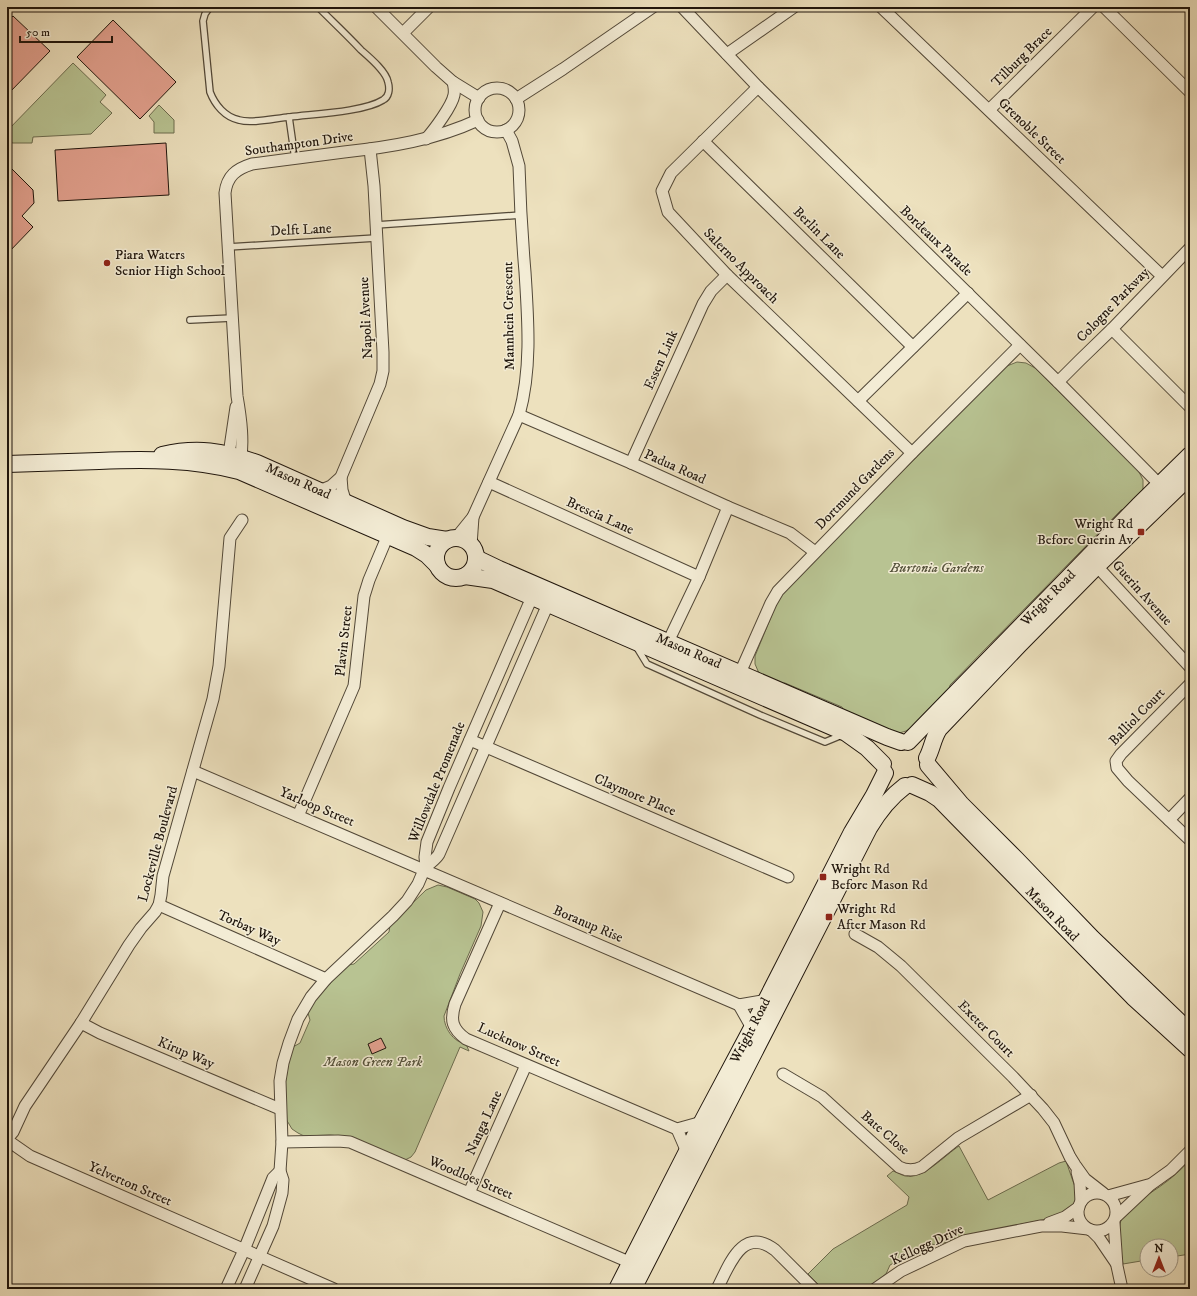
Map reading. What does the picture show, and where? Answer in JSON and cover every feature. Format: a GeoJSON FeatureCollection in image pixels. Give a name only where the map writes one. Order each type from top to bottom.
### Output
{"type":"FeatureCollection","features":[{"type":"Feature","properties":{"kind":"street"},"geometry":{"type":"LineString","coordinates":[[376,7],[436,67],[453,82],[479,98]]}},
{"type":"Feature","properties":{"kind":"street"},"geometry":{"type":"LineString","coordinates":[[403,33],[429,7]]}},
{"type":"Feature","properties":{"kind":"street"},"geometry":{"type":"LineString","coordinates":[[516,99],[563,69],[653,7]]}},
{"type":"Feature","properties":{"kind":"street","name":"Bordeaux Parade"},"geometry":{"type":"LineString","coordinates":[[682,7],[758,87],[1058,382],[1165,490]]}},
{"type":"Feature","properties":{"kind":"street"},"geometry":{"type":"LineString","coordinates":[[727,54],[794,7]]}},
{"type":"Feature","properties":{"kind":"street","name":"Grenoble Street"},"geometry":{"type":"LineString","coordinates":[[881,7],[1162,276]]}},
{"type":"Feature","properties":{"kind":"street","name":"Tilburg Brace"},"geometry":{"type":"LineString","coordinates":[[989,110],[1093,7]]}},
{"type":"Feature","properties":{"kind":"street"},"geometry":{"type":"LineString","coordinates":[[1104,7],[1190,92]]}},
{"type":"Feature","properties":{"kind":"street"},"geometry":{"type":"LineString","coordinates":[[426,139],[436,127],[454,96],[455,87],[453,82]]}},
{"type":"Feature","properties":{"kind":"street","name":"Salerno Approach"},"geometry":{"type":"LineString","coordinates":[[758,87],[671,173],[662,191],[668,212],[727,275],[912,453]]}},
{"type":"Feature","properties":{"kind":"street"},"geometry":{"type":"LineString","coordinates":[[498,88],[505,90],[516,99],[519,106],[517,120],[512,126],[500,132],[487,129],[481,125],[476,113],[476,105],[479,98],[490,89],[498,88]]}},
{"type":"Feature","properties":{"kind":"street","name":"Southampton Drive"},"geometry":{"type":"LineString","coordinates":[[234,463],[238,396],[225,193],[228,180],[237,170],[252,164],[414,142],[450,132],[478,120]]}},
{"type":"Feature","properties":{"kind":"street","name":"Mannhein Crescent"},"geometry":{"type":"LineString","coordinates":[[451,539],[473,517],[520,415],[523,402],[526,379],[528,336],[519,166],[512,141],[506,130]]}},
{"type":"Feature","properties":{"kind":"street","name":"Berlin Lane"},"geometry":{"type":"LineString","coordinates":[[703,141],[913,347]]}},
{"type":"Feature","properties":{"kind":"street","name":"Napoli Avenue"},"geometry":{"type":"LineString","coordinates":[[319,491],[331,486],[340,477],[380,384],[383,370],[383,345],[374,186],[370,149]]}},
{"type":"Feature","properties":{"kind":"street","name":"Cologne Parkway"},"geometry":{"type":"LineString","coordinates":[[1058,382],[1112,329],[1190,248]]}},
{"type":"Feature","properties":{"kind":"street","name":"Essen Link"},"geometry":{"type":"LineString","coordinates":[[631,463],[703,304],[711,291],[727,275]]}},
{"type":"Feature","properties":{"kind":"street"},"geometry":{"type":"LineString","coordinates":[[858,400],[968,293]]}},
{"type":"Feature","properties":{"kind":"street"},"geometry":{"type":"LineString","coordinates":[[1112,329],[1190,407]]}},
{"type":"Feature","properties":{"kind":"street","name":"Dortmund Gardens"},"geometry":{"type":"LineString","coordinates":[[740,674],[771,603],[778,591],[912,453],[1020,345]]}},
{"type":"Feature","properties":{"kind":"street","name":"Padua Road"},"geometry":{"type":"LineString","coordinates":[[520,415],[790,533],[815,552]]}},
{"type":"Feature","properties":{"kind":"street","name":"Wright Road"},"geometry":{"type":"LineString","coordinates":[[904,742],[1093,561],[1149,516],[1165,490],[1190,456]]}},
{"type":"Feature","properties":{"kind":"street","name":"Mason Road"},"geometry":{"type":"LineString","coordinates":[[7,464],[145,459],[197,463],[257,463],[403,528],[428,537],[451,539]]}},
{"type":"Feature","properties":{"kind":"street","name":"Mason Road"},"geometry":{"type":"LineString","coordinates":[[234,463],[416,548],[427,555],[437,565]]}},
{"type":"Feature","properties":{"kind":"street","name":"Wright Road"},"geometry":{"type":"LineString","coordinates":[[1165,490],[1190,476]]}},
{"type":"Feature","properties":{"kind":"street"},"geometry":{"type":"LineString","coordinates":[[340,477],[346,503]]}},
{"type":"Feature","properties":{"kind":"street","name":"Brescia Lane"},"geometry":{"type":"LineString","coordinates":[[488,482],[699,577]]}},
{"type":"Feature","properties":{"kind":"street"},"geometry":{"type":"LineString","coordinates":[[668,642],[699,577],[728,507]]}},
{"type":"Feature","properties":{"kind":"street","name":"Mannhein Crescent"},"geometry":{"type":"LineString","coordinates":[[473,517],[474,551]]}},
{"type":"Feature","properties":{"kind":"street","name":"Lockeville Boulevard"},"geometry":{"type":"LineString","coordinates":[[7,1140],[13,1132],[25,1106],[81,1023],[129,945],[159,905],[163,876],[213,699],[217,680],[230,538],[242,520]]}},
{"type":"Feature","properties":{"kind":"street","name":"Plavin Street"},"geometry":{"type":"LineString","coordinates":[[298,816],[354,686],[364,596],[372,572],[388,535]]}},
{"type":"Feature","properties":{"kind":"street"},"geometry":{"type":"LineString","coordinates":[[451,539],[462,539],[474,551],[473,568],[465,576],[454,578],[448,577],[439,570],[437,565],[435,559],[438,547],[451,539]]}},
{"type":"Feature","properties":{"kind":"street","name":"Mason Road"},"geometry":{"type":"LineString","coordinates":[[474,551],[499,569],[887,737],[904,742]]}},
{"type":"Feature","properties":{"kind":"street","name":"Wright Road"},"geometry":{"type":"LineString","coordinates":[[927,762],[939,729],[1019,645],[1093,561]]}},
{"type":"Feature","properties":{"kind":"street","name":"Guerin Avenue"},"geometry":{"type":"LineString","coordinates":[[1093,561],[1190,667]]}},
{"type":"Feature","properties":{"kind":"street","name":"Mason Road"},"geometry":{"type":"LineString","coordinates":[[465,576],[493,580],[846,733],[867,748],[884,769]]}},
{"type":"Feature","properties":{"kind":"street","name":"Willowdale Promenade"},"geometry":{"type":"LineString","coordinates":[[245,1289],[273,1226],[282,1194],[283,1180],[280,1171],[282,1142],[280,1081],[283,1063],[298,1018],[311,997],[326,978],[398,911],[418,884],[425,868],[427,842],[532,597]]}},
{"type":"Feature","properties":{"kind":"street","name":"Willowdale Promenade"},"geometry":{"type":"LineString","coordinates":[[425,868],[435,861],[439,854],[548,604]]}},
{"type":"Feature","properties":{"kind":"street","name":"Balliol Court"},"geometry":{"type":"LineString","coordinates":[[1190,684],[1121,754],[1116,761],[1117,768],[1190,840]]}},
{"type":"Feature","properties":{"kind":"street","name":"Claymore Place"},"geometry":{"type":"LineString","coordinates":[[470,740],[788,877]]}},
{"type":"Feature","properties":{"kind":"street"},"geometry":{"type":"LineString","coordinates":[[904,742],[920,747],[924,752],[927,762],[926,772],[923,778],[908,786],[893,782],[884,769],[884,756],[888,749],[894,744],[904,742]]}},
{"type":"Feature","properties":{"kind":"street","name":"Mason Road"},"geometry":{"type":"LineString","coordinates":[[927,762],[950,793],[966,810],[1016,859],[1092,938],[1190,1032]]}},
{"type":"Feature","properties":{"kind":"street","name":"Wright Road"},"geometry":{"type":"LineString","coordinates":[[633,1289],[637,1266],[687,1152],[767,1000],[852,832],[874,795],[884,769]]}},
{"type":"Feature","properties":{"kind":"street","name":"Yarloop Street"},"geometry":{"type":"LineString","coordinates":[[193,771],[425,868]]}},
{"type":"Feature","properties":{"kind":"street","name":"Wright Road"},"geometry":{"type":"LineString","coordinates":[[617,1289],[637,1266],[869,828],[883,806],[892,796],[908,786]]}},
{"type":"Feature","properties":{"kind":"street","name":"Mason Road"},"geometry":{"type":"LineString","coordinates":[[908,786],[930,793],[939,799],[1133,997],[1190,1049]]}},
{"type":"Feature","properties":{"kind":"street"},"geometry":{"type":"LineString","coordinates":[[1169,820],[1190,798]]}},
{"type":"Feature","properties":{"kind":"street","name":"Boranup Rise"},"geometry":{"type":"LineString","coordinates":[[425,868],[500,903],[739,1006]]}},
{"type":"Feature","properties":{"kind":"street","name":"Lucknow Street"},"geometry":{"type":"LineString","coordinates":[[500,903],[455,1004],[452,1015],[458,1033],[466,1039],[677,1129]]}},
{"type":"Feature","properties":{"kind":"street","name":"Torbay Way"},"geometry":{"type":"LineString","coordinates":[[159,905],[326,978]]}},
{"type":"Feature","properties":{"kind":"street","name":"Exeter Court"},"geometry":{"type":"LineString","coordinates":[[855,934],[878,947],[901,966],[1031,1095],[1054,1124],[1070,1157],[1085,1179],[1105,1195]]}},
{"type":"Feature","properties":{"kind":"street"},"geometry":{"type":"LineString","coordinates":[[752,1028],[739,1006],[767,1000]]}},
{"type":"Feature","properties":{"kind":"street","name":"Kirup Way"},"geometry":{"type":"LineString","coordinates":[[81,1023],[100,1033],[280,1109]]}},
{"type":"Feature","properties":{"kind":"street","name":"Nanga Lane"},"geometry":{"type":"LineString","coordinates":[[469,1194],[526,1065]]}},
{"type":"Feature","properties":{"kind":"street","name":"Bate Close"},"geometry":{"type":"LineString","coordinates":[[783,1074],[822,1097],[904,1170],[916,1170],[922,1167],[958,1138],[1031,1095]]}},
{"type":"Feature","properties":{"kind":"street"},"geometry":{"type":"LineString","coordinates":[[687,1152],[677,1129],[702,1122]]}},
{"type":"Feature","properties":{"kind":"street","name":"Yelverton Street"},"geometry":{"type":"LineString","coordinates":[[7,1140],[30,1156],[334,1289]]}},
{"type":"Feature","properties":{"kind":"street","name":"Woodloes Street"},"geometry":{"type":"LineString","coordinates":[[282,1142],[350,1142],[637,1266]]}},
{"type":"Feature","properties":{"kind":"street"},"geometry":{"type":"LineString","coordinates":[[1089,1230],[1100,1232],[1106,1230],[1150,1184],[1171,1170],[1190,1151]]}},
{"type":"Feature","properties":{"kind":"street","name":"Exeter Court"},"geometry":{"type":"LineString","coordinates":[[1075,1165],[1080,1183],[1080,1205]]}},
{"type":"Feature","properties":{"kind":"street","name":"Willowdale Promenade"},"geometry":{"type":"LineString","coordinates":[[226,1289],[244,1250],[273,1178],[280,1171]]}},
{"type":"Feature","properties":{"kind":"street"},"geometry":{"type":"LineString","coordinates":[[1117,1266],[1098,1238],[1083,1225],[1079,1219],[1078,1213],[1080,1205],[1086,1196],[1091,1194],[1105,1195],[1150,1184]]}},
{"type":"Feature","properties":{"kind":"street"},"geometry":{"type":"LineString","coordinates":[[1105,1195],[1115,1204],[1117,1266],[1122,1289]]}},
{"type":"Feature","properties":{"kind":"street","name":"Kellogg Drive"},"geometry":{"type":"LineString","coordinates":[[875,1289],[901,1271],[964,1241],[1041,1226],[1065,1217],[1080,1205]]}},
{"type":"Feature","properties":{"kind":"street","name":"Kellogg Drive"},"geometry":{"type":"LineString","coordinates":[[1041,1226],[1062,1226],[1089,1230]]}},
{"type":"Feature","properties":{"kind":"street"},"geometry":{"type":"LineString","coordinates":[[717,1289],[737,1251],[748,1244],[757,1242],[768,1245],[775,1250],[814,1289]]}},
{"type":"Feature","properties":{"kind":"lane"},"geometry":{"type":"LineString","coordinates":[[210,7],[205,14],[203,21],[208,85],[212,99],[226,114],[236,120],[244,121],[289,117],[365,106],[383,100],[387,97],[389,93],[389,82],[384,74],[373,61],[318,7]]}},
{"type":"Feature","properties":{"kind":"lane"},"geometry":{"type":"LineString","coordinates":[[289,117],[295,159]]}},
{"type":"Feature","properties":{"kind":"lane"},"geometry":{"type":"LineString","coordinates":[[376,225],[521,215]]}},
{"type":"Feature","properties":{"kind":"lane","name":"Delft Lane"},"geometry":{"type":"LineString","coordinates":[[228,247],[376,238]]}},
{"type":"Feature","properties":{"kind":"lane"},"geometry":{"type":"LineString","coordinates":[[190,320],[232,318]]}},
{"type":"Feature","properties":{"kind":"green space"},"geometry":{"type":"Polygon","coordinates":[[[73,63],[106,95],[100,102],[112,113],[91,134],[33,137],[32,143],[7,142],[7,131],[73,63]]]}},
{"type":"Feature","properties":{"kind":"green space"},"geometry":{"type":"Polygon","coordinates":[[[159,105],[174,120],[174,133],[154,133],[154,122],[149,116],[159,105]]]}},
{"type":"Feature","properties":{"kind":"green space","name":"Burtonia Gardens"},"geometry":{"type":"Polygon","coordinates":[[[1017,362],[1026,363],[1035,368],[1139,472],[1143,480],[1142,495],[1125,509],[1121,510],[950,685],[949,693],[913,727],[906,731],[896,734],[845,713],[842,707],[785,683],[778,684],[762,676],[755,664],[755,656],[778,600],[784,592],[1001,371],[1007,366],[1017,362]]]}},
{"type":"Feature","properties":{"kind":"green space","name":"Mason Green Park"},"geometry":{"type":"Polygon","coordinates":[[[438,885],[447,887],[475,899],[479,903],[483,912],[481,926],[444,1016],[444,1021],[450,1034],[461,1043],[466,1044],[469,1051],[460,1047],[415,1152],[411,1157],[405,1160],[348,1137],[330,1135],[304,1136],[298,1133],[292,1129],[286,1119],[285,1085],[293,1047],[300,1043],[310,1020],[308,1013],[319,994],[335,975],[348,965],[354,964],[389,932],[390,925],[426,890],[438,885]]]}},
{"type":"Feature","properties":{"kind":"green space"},"geometry":{"type":"Polygon","coordinates":[[[959,1146],[988,1200],[1059,1163],[1066,1161],[1075,1187],[1076,1198],[1074,1204],[1065,1212],[1047,1219],[962,1236],[939,1245],[930,1244],[890,1265],[886,1274],[866,1289],[823,1289],[808,1274],[833,1249],[907,1205],[909,1197],[887,1176],[893,1171],[905,1176],[919,1174],[934,1166],[959,1146]]]}},
{"type":"Feature","properties":{"kind":"green space"},"geometry":{"type":"Polygon","coordinates":[[[1190,1160],[1190,1254],[1179,1256],[1179,1238],[1139,1238],[1139,1261],[1123,1264],[1119,1234],[1122,1218],[1131,1207],[1157,1189],[1190,1160]]]}},
{"type":"Feature","properties":{"kind":"building"},"geometry":{"type":"Polygon","coordinates":[[[13,16],[50,51],[7,95],[7,22],[13,16]]]}},
{"type":"Feature","properties":{"kind":"building"},"geometry":{"type":"Polygon","coordinates":[[[113,20],[176,82],[140,119],[77,57],[113,20]]]}},
{"type":"Feature","properties":{"kind":"building"},"geometry":{"type":"Polygon","coordinates":[[[166,143],[169,195],[58,201],[55,150],[166,143]]]}},
{"type":"Feature","properties":{"kind":"building"},"geometry":{"type":"Polygon","coordinates":[[[7,164],[33,190],[34,203],[22,216],[33,227],[7,254],[7,164]]]}},
{"type":"Feature","properties":{"kind":"building"},"geometry":{"type":"Polygon","coordinates":[[[381,1038],[386,1048],[372,1054],[368,1044],[381,1038]]]}},
{"type":"Feature","properties":{"kind":"place","name":"Piara Waters Senior High School"},"geometry":{"type":"Point","coordinates":[107,263]}},
{"type":"Feature","properties":{"kind":"place","name":"Wright Rd Before Guerin Av"},"geometry":{"type":"Point","coordinates":[1141,532]}},
{"type":"Feature","properties":{"kind":"place","name":"Wright Rd Before Mason Rd"},"geometry":{"type":"Point","coordinates":[823,877]}},
{"type":"Feature","properties":{"kind":"place","name":"Wright Rd After Mason Rd"},"geometry":{"type":"Point","coordinates":[829,917]}}]}
